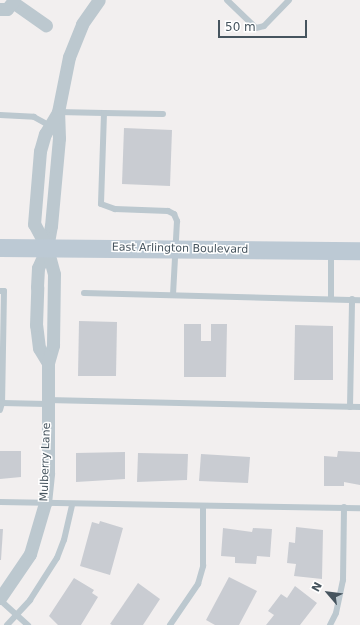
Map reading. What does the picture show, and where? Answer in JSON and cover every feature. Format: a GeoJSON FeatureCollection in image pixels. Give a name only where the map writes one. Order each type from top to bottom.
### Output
{"type":"FeatureCollection","features":[{"type":"Feature","properties":{"kind":"main road","name":"East Arlington Boulevard"},"geometry":{"type":"LineString","coordinates":[[0,248],[360,251]]}},
{"type":"Feature","properties":{"kind":"street","name":"Mulberry Lane"},"geometry":{"type":"LineString","coordinates":[[48,363],[39,348],[36,325],[38,268],[47,248],[59,138],[58,112],[69,57],[82,24],[99,0]]}},
{"type":"Feature","properties":{"kind":"street"},"geometry":{"type":"LineString","coordinates":[[0,9],[7,9],[14,1],[46,25]]}},
{"type":"Feature","properties":{"kind":"street","name":"Mulberry Lane"},"geometry":{"type":"LineString","coordinates":[[0,599],[30,554],[45,503],[48,363],[54,345],[54,274],[47,248],[34,224],[40,151],[50,126],[58,112]]}},
{"type":"Feature","properties":{"kind":"lane"},"geometry":{"type":"LineString","coordinates":[[227,0],[256,28],[264,26],[289,0]]}},
{"type":"Feature","properties":{"kind":"lane"},"geometry":{"type":"LineString","coordinates":[[58,112],[163,114]]}},
{"type":"Feature","properties":{"kind":"lane"},"geometry":{"type":"LineString","coordinates":[[104,113],[101,204],[115,209],[168,211],[174,214],[177,221],[173,295]]}},
{"type":"Feature","properties":{"kind":"lane"},"geometry":{"type":"LineString","coordinates":[[0,115],[34,116],[50,126]]}},
{"type":"Feature","properties":{"kind":"lane"},"geometry":{"type":"LineString","coordinates":[[331,251],[331,299]]}},
{"type":"Feature","properties":{"kind":"lane"},"geometry":{"type":"LineString","coordinates":[[0,291],[4,291],[2,403],[0,410]]}},
{"type":"Feature","properties":{"kind":"lane"},"geometry":{"type":"LineString","coordinates":[[84,293],[360,300]]}},
{"type":"Feature","properties":{"kind":"lane"},"geometry":{"type":"LineString","coordinates":[[350,406],[352,300]]}},
{"type":"Feature","properties":{"kind":"lane"},"geometry":{"type":"LineString","coordinates":[[2,403],[47,402],[360,407]]}},
{"type":"Feature","properties":{"kind":"lane"},"geometry":{"type":"LineString","coordinates":[[0,502],[360,508]]}},
{"type":"Feature","properties":{"kind":"lane"},"geometry":{"type":"LineString","coordinates":[[7,625],[18,614],[45,579],[57,558],[64,540],[72,504]]}},
{"type":"Feature","properties":{"kind":"lane"},"geometry":{"type":"LineString","coordinates":[[170,625],[198,584],[203,566],[204,506]]}},
{"type":"Feature","properties":{"kind":"lane"},"geometry":{"type":"LineString","coordinates":[[330,625],[336,613],[343,580],[344,507]]}},
{"type":"Feature","properties":{"kind":"lane"},"geometry":{"type":"LineString","coordinates":[[0,599],[18,614],[28,625]]}},
{"type":"Feature","properties":{"kind":"building"},"geometry":{"type":"Polygon","coordinates":[[[124,128],[172,130],[170,186],[122,184],[124,128]]]}},
{"type":"Feature","properties":{"kind":"building"},"geometry":{"type":"Polygon","coordinates":[[[79,321],[117,322],[116,376],[78,376],[79,321]]]}},
{"type":"Feature","properties":{"kind":"building"},"geometry":{"type":"Polygon","coordinates":[[[184,324],[201,324],[201,341],[211,341],[211,324],[227,324],[226,377],[184,377],[184,324]]]}},
{"type":"Feature","properties":{"kind":"building"},"geometry":{"type":"Polygon","coordinates":[[[295,325],[333,326],[333,380],[294,380],[295,325]]]}},
{"type":"Feature","properties":{"kind":"building"},"geometry":{"type":"Polygon","coordinates":[[[0,451],[21,451],[21,477],[0,479],[0,451]]]}},
{"type":"Feature","properties":{"kind":"building"},"geometry":{"type":"Polygon","coordinates":[[[338,451],[360,452],[360,485],[344,482],[344,486],[324,486],[324,456],[337,457],[338,451]]]}},
{"type":"Feature","properties":{"kind":"building"},"geometry":{"type":"Polygon","coordinates":[[[125,452],[125,479],[76,482],[76,453],[125,452]]]}},
{"type":"Feature","properties":{"kind":"building"},"geometry":{"type":"Polygon","coordinates":[[[138,453],[188,454],[187,480],[137,482],[138,453]]]}},
{"type":"Feature","properties":{"kind":"building"},"geometry":{"type":"Polygon","coordinates":[[[201,454],[250,457],[248,483],[199,481],[201,454]]]}},
{"type":"Feature","properties":{"kind":"building"},"geometry":{"type":"Polygon","coordinates":[[[100,521],[123,528],[110,575],[80,566],[92,522],[99,524],[100,521]]]}},
{"type":"Feature","properties":{"kind":"building"},"geometry":{"type":"Polygon","coordinates":[[[296,527],[323,530],[322,579],[294,576],[296,564],[287,563],[289,542],[295,543],[296,527]]]}},
{"type":"Feature","properties":{"kind":"building"},"geometry":{"type":"Polygon","coordinates":[[[223,528],[252,532],[253,528],[272,529],[270,557],[257,556],[256,564],[235,563],[235,557],[221,556],[223,528]]]}},
{"type":"Feature","properties":{"kind":"building"},"geometry":{"type":"Polygon","coordinates":[[[0,529],[3,529],[1,560],[0,560],[0,529]]]}},
{"type":"Feature","properties":{"kind":"building"},"geometry":{"type":"Polygon","coordinates":[[[229,577],[257,591],[239,625],[215,625],[206,620],[229,577]]]}},
{"type":"Feature","properties":{"kind":"building"},"geometry":{"type":"Polygon","coordinates":[[[74,578],[94,590],[92,593],[98,597],[81,625],[58,625],[49,616],[74,578]]]}},
{"type":"Feature","properties":{"kind":"building"},"geometry":{"type":"Polygon","coordinates":[[[138,583],[160,599],[143,625],[110,624],[138,583]]]}},
{"type":"Feature","properties":{"kind":"building"},"geometry":{"type":"Polygon","coordinates":[[[295,586],[317,603],[300,625],[266,625],[274,615],[268,611],[281,594],[287,598],[295,586]]]}}]}
